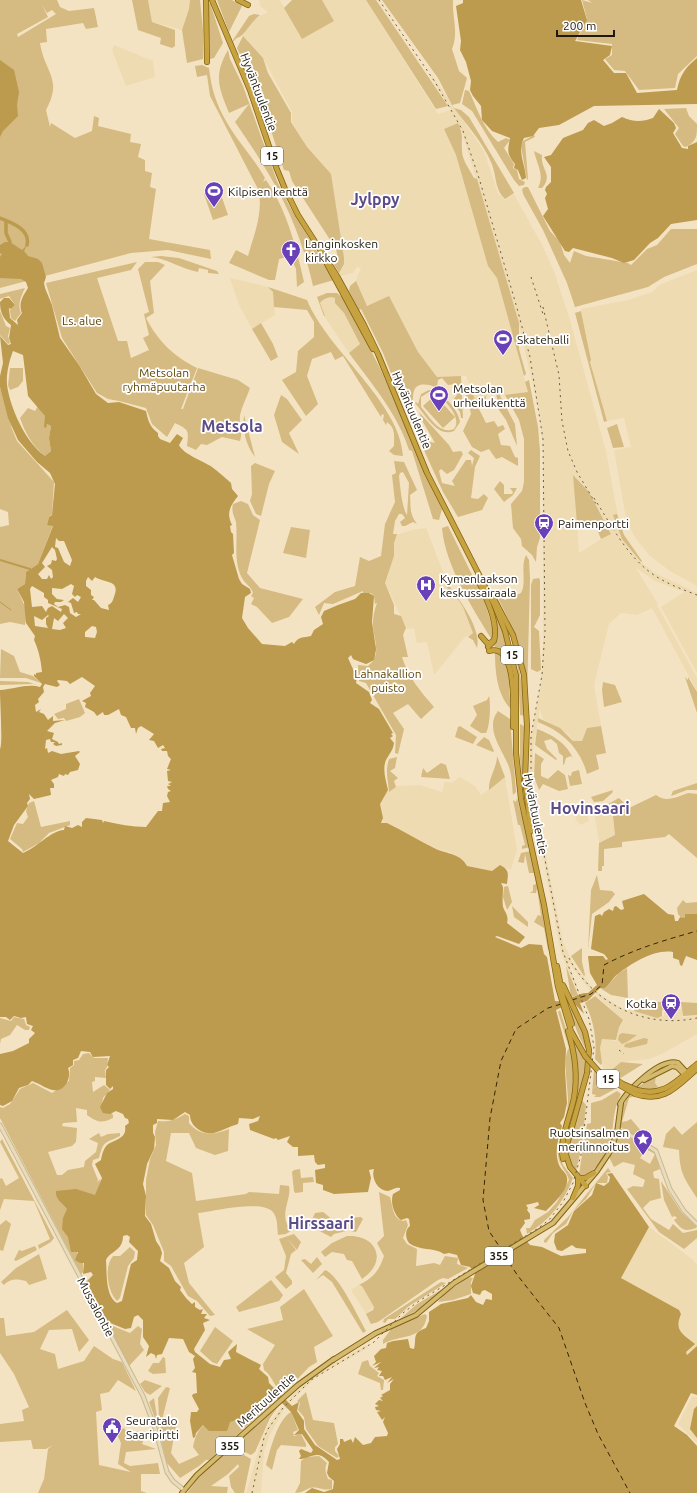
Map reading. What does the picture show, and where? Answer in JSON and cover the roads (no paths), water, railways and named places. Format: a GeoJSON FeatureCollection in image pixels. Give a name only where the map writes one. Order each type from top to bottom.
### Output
{"type":"FeatureCollection","features":[{"type":"Feature","properties":{"kind":"highway"},"geometry":{"type":"LineString","coordinates":[[206,0],[207,62]]}},
{"type":"Feature","properties":{"kind":"highway","name":"Hyväntuulentie"},"geometry":{"type":"LineString","coordinates":[[212,0],[250,90],[285,189],[382,365],[427,473],[463,547],[497,611],[511,650],[517,690],[518,774],[523,808],[564,997]]}},
{"type":"Feature","properties":{"kind":"highway"},"geometry":{"type":"LineString","coordinates":[[238,0],[248,5]]}},
{"type":"Feature","properties":{"kind":"highway","name":"Hyväntuulentie"},"geometry":{"type":"LineString","coordinates":[[423,462],[494,599],[510,636],[518,670],[520,767],[530,830],[564,997],[565,1010],[586,1055],[604,1072],[636,1092],[654,1093],[663,1090],[687,1075]]}},
{"type":"Feature","properties":{"kind":"highway"},"geometry":{"type":"LineString","coordinates":[[463,547],[489,609],[494,625],[494,641],[488,649],[502,652],[507,659],[512,696],[514,753],[518,774]]}},
{"type":"Feature","properties":{"kind":"highway"},"geometry":{"type":"LineString","coordinates":[[494,599],[513,634],[524,675],[527,726],[525,746],[525,787],[530,830]]}},
{"type":"Feature","properties":{"kind":"highway"},"geometry":{"type":"LineString","coordinates":[[481,636],[488,644],[494,641]]}},
{"type":"Feature","properties":{"kind":"highway"},"geometry":{"type":"LineString","coordinates":[[564,997],[573,1008],[585,1032],[589,1050],[588,1066],[565,1152],[568,1163],[584,1184]]}},
{"type":"Feature","properties":{"kind":"highway"},"geometry":{"type":"LineString","coordinates":[[565,1010],[565,1020],[574,1051],[576,1073],[574,1098],[562,1154],[567,1167],[579,1178],[585,1178],[594,1172]]}},
{"type":"Feature","properties":{"kind":"highway","name":"15"},"geometry":{"type":"LineString","coordinates":[[687,1075],[697,1064]]}},
{"type":"Feature","properties":{"kind":"highway","name":"15"},"geometry":{"type":"LineString","coordinates":[[687,1075],[697,1069]]}},
{"type":"Feature","properties":{"kind":"highway"},"geometry":{"type":"LineString","coordinates":[[573,1198],[578,1186],[579,1178]]}},
{"type":"Feature","properties":{"kind":"main road","name":"Merituulentie"},"geometry":{"type":"LineString","coordinates":[[183,1492],[197,1475],[307,1377],[376,1331],[398,1323],[424,1309],[454,1283],[534,1236],[558,1219],[609,1153],[614,1142],[618,1110],[630,1090],[648,1074],[672,1061],[678,1063],[687,1075]]}},
{"type":"Feature","properties":{"kind":"main road","name":"Mussalontie"},"geometry":{"type":"LineString","coordinates":[[0,1125],[143,1396],[156,1428],[166,1472],[172,1481],[183,1492]]}},
{"type":"Feature","properties":{"kind":"main road"},"geometry":{"type":"LineString","coordinates":[[616,1131],[636,1138],[659,1154],[663,1175],[670,1189],[684,1211],[697,1224]]}},
{"type":"Feature","properties":{"kind":"main road","name":"Merituulentie"},"geometry":{"type":"LineString","coordinates":[[540,1232],[557,1218],[598,1169]]}},
{"type":"Feature","properties":{"kind":"waterway"},"geometry":{"type":"LineString","coordinates":[[0,218],[23,230],[26,235],[27,245]]}},
{"type":"Feature","properties":{"kind":"waterway"},"geometry":{"type":"LineString","coordinates":[[6,222],[6,233],[10,242]]}},
{"type":"Feature","properties":{"kind":"waterway"},"geometry":{"type":"LineString","coordinates":[[0,560],[30,569]]}},
{"type":"Feature","properties":{"kind":"waterway"},"geometry":{"type":"LineString","coordinates":[[0,602],[11,610]]}},
{"type":"Feature","properties":{"kind":"railway"},"geometry":{"type":"LineString","coordinates":[[252,1493],[264,1438],[268,1429],[283,1408],[311,1380],[374,1342],[403,1313],[419,1301],[537,1229],[549,1220],[563,1202],[573,1183],[581,1155],[594,1047],[589,1019],[563,952],[531,788],[531,736],[542,675],[545,631],[543,439],[530,357],[479,178],[463,131],[435,82],[379,0]]}},
{"type":"Feature","properties":{"kind":"railway"},"geometry":{"type":"LineString","coordinates":[[531,277],[543,314]]}},
{"type":"Feature","properties":{"kind":"railway"},"geometry":{"type":"LineString","coordinates":[[543,307],[559,375],[562,421],[568,451],[577,472],[596,504]]}},
{"type":"Feature","properties":{"kind":"railway"},"geometry":{"type":"LineString","coordinates":[[594,498],[614,531],[637,561],[662,580],[697,595]]}},
{"type":"Feature","properties":{"kind":"railway"},"geometry":{"type":"LineString","coordinates":[[569,958],[580,975],[592,989],[607,1001],[623,1010],[659,1020],[678,1021],[697,1018]]}},
{"type":"Feature","properties":{"kind":"railway"},"geometry":{"type":"LineString","coordinates":[[619,1050],[624,1054]]}},
{"type":"Feature","properties":{"kind":"place","name":"Kilpisen kenttä"},"geometry":{"type":"Point","coordinates":[214,208]}},
{"type":"Feature","properties":{"kind":"place","name":"Langinkosken kirkko"},"geometry":{"type":"Point","coordinates":[291,267]}},
{"type":"Feature","properties":{"kind":"place","name":"Skatehalli"},"geometry":{"type":"Point","coordinates":[503,356]}},
{"type":"Feature","properties":{"kind":"place","name":"Metsolan urheilukenttä"},"geometry":{"type":"Point","coordinates":[439,412]}},
{"type":"Feature","properties":{"kind":"place","name":"Paimenportti"},"geometry":{"type":"Point","coordinates":[544,540]}},
{"type":"Feature","properties":{"kind":"place","name":"Kymenlaakson keskussairaala"},"geometry":{"type":"Point","coordinates":[426,602]}},
{"type":"Feature","properties":{"kind":"place","name":"Kotka"},"geometry":{"type":"Point","coordinates":[671,1020]}},
{"type":"Feature","properties":{"kind":"place","name":"Ruotsinsalmen merilinnoitus"},"geometry":{"type":"Point","coordinates":[643,1156]}},
{"type":"Feature","properties":{"kind":"place","name":"Seuratalo Saaripirtti"},"geometry":{"type":"Point","coordinates":[112,1444]}},
{"type":"Feature","properties":{"kind":"district","name":"Jylppy"},"geometry":{"type":"Point","coordinates":[375,199]}},
{"type":"Feature","properties":{"kind":"district","name":"Metsola"},"geometry":{"type":"Point","coordinates":[232,426]}},
{"type":"Feature","properties":{"kind":"district","name":"Hovinsaari"},"geometry":{"type":"Point","coordinates":[590,808]}},
{"type":"Feature","properties":{"kind":"district","name":"Hirssaari"},"geometry":{"type":"Point","coordinates":[321,1223]}},
{"type":"Feature","properties":{"kind":"park label","name":"Ls. alue"},"geometry":{"type":"Point","coordinates":[82,320]}},
{"type":"Feature","properties":{"kind":"park label","name":"Metsolan ryhmäpuutarha"},"geometry":{"type":"Point","coordinates":[164,379]}},
{"type":"Feature","properties":{"kind":"park label","name":"Lahnakallion puisto"},"geometry":{"type":"Point","coordinates":[388,680]}}]}
